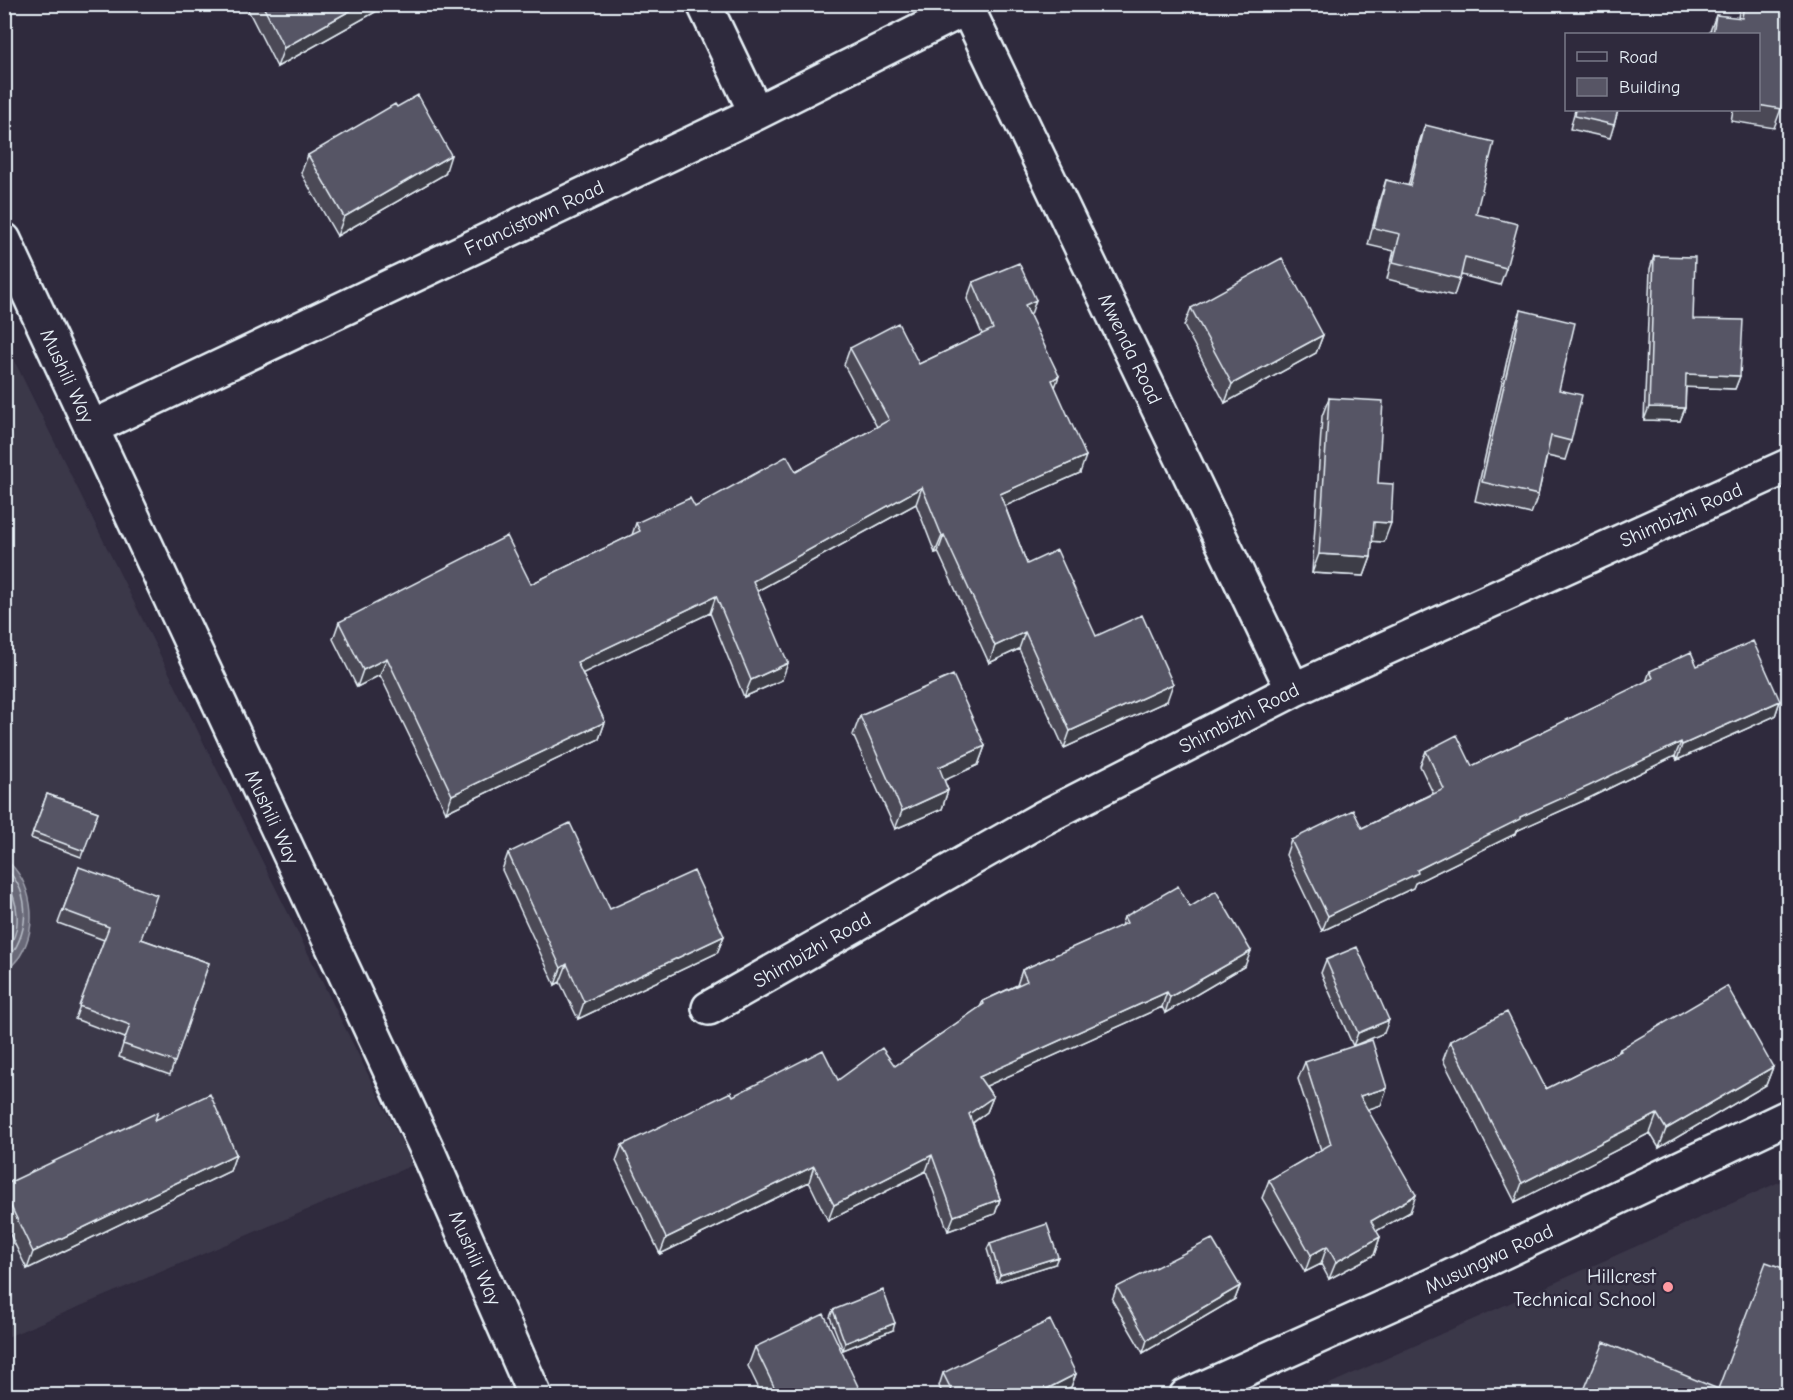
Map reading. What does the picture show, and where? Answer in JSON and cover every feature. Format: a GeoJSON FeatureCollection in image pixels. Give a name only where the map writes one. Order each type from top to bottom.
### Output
{"type":"FeatureCollection","features":[{"type":"Feature","properties":{"kind":"street"},"geometry":{"type":"LineString","coordinates":[[704,4],[756,113]]}},
{"type":"Feature","properties":{"kind":"street","name":"Francistown Road"},"geometry":{"type":"LineString","coordinates":[[91,428],[756,113],[970,6]]}},
{"type":"Feature","properties":{"kind":"street","name":"Mwenda Road"},"geometry":{"type":"LineString","coordinates":[[970,6],[1293,690]]}},
{"type":"Feature","properties":{"kind":"street","name":"Mushili Way"},"geometry":{"type":"LineString","coordinates":[[4,240],[430,1156],[535,1395]]}},
{"type":"Feature","properties":{"kind":"street","name":"Shimbizhi Road"},"geometry":{"type":"LineString","coordinates":[[709,1008],[1042,818],[1293,690],[1788,466]]}},
{"type":"Feature","properties":{"kind":"street","name":"Musungwa Road"},"geometry":{"type":"LineString","coordinates":[[1186,1395],[1436,1284],[1788,1117]]}},
{"type":"Feature","properties":{"kind":"shaded area"},"geometry":{"type":"Polygon","coordinates":[[[4,340],[413,1165],[5,1338],[4,1338],[4,340]]]}},
{"type":"Feature","properties":{"kind":"shaded area","name":"Hillcrest Technical School"},"geometry":{"type":"Polygon","coordinates":[[[1788,1178],[1788,1395],[1305,1395],[1788,1178]]]}},
{"type":"Feature","properties":{"kind":"water"},"geometry":{"type":"Polygon","coordinates":[[[5,859],[22,880],[30,904],[31,918],[26,944],[20,956],[5,974],[5,859]]]}},
{"type":"Feature","properties":{"kind":"building"},"geometry":{"type":"Polygon","coordinates":[[[262,4],[362,4],[284,48],[262,4]]]}},
{"type":"Feature","properties":{"kind":"building"},"geometry":{"type":"Polygon","coordinates":[[[1744,4],[1788,4],[1788,59],[1781,109],[1760,105],[1760,33],[1713,33],[1716,15],[1742,18],[1744,4]]]}},
{"type":"Feature","properties":{"kind":"building"},"geometry":{"type":"Polygon","coordinates":[[[418,95],[451,155],[344,217],[308,155],[395,104],[397,107],[418,95]]]}},
{"type":"Feature","properties":{"kind":"building"},"geometry":{"type":"Polygon","coordinates":[[[1576,111],[1618,111],[1614,125],[1575,116],[1576,111]]]}},
{"type":"Feature","properties":{"kind":"building"},"geometry":{"type":"Polygon","coordinates":[[[1425,125],[1494,142],[1476,214],[1518,224],[1506,268],[1465,257],[1460,279],[1393,262],[1400,234],[1374,228],[1386,180],[1410,186],[1425,125]]]}},
{"type":"Feature","properties":{"kind":"building"},"geometry":{"type":"Polygon","coordinates":[[[1654,256],[1695,257],[1693,319],[1743,320],[1740,376],[1686,374],[1685,408],[1649,407],[1654,256]]]}},
{"type":"Feature","properties":{"kind":"building"},"geometry":{"type":"Polygon","coordinates":[[[1282,258],[1323,335],[1232,384],[1191,308],[1282,258]]]}},
{"type":"Feature","properties":{"kind":"building"},"geometry":{"type":"Polygon","coordinates":[[[1019,263],[1036,300],[1025,305],[1059,376],[1052,380],[1086,456],[1000,494],[1027,564],[1057,550],[1096,636],[1142,615],[1173,684],[1070,731],[1025,632],[995,646],[944,535],[942,536],[922,487],[753,581],[788,663],[751,680],[716,596],[577,662],[605,722],[452,795],[387,658],[363,670],[339,622],[507,536],[531,584],[640,531],[636,523],[690,498],[695,507],[787,456],[796,472],[889,420],[850,348],[898,323],[919,364],[993,329],[973,282],[1019,263]]]}},
{"type":"Feature","properties":{"kind":"building"},"geometry":{"type":"Polygon","coordinates":[[[1521,310],[1575,323],[1559,390],[1582,395],[1571,441],[1551,436],[1538,495],[1482,482],[1521,310]]]}},
{"type":"Feature","properties":{"kind":"building"},"geometry":{"type":"Polygon","coordinates":[[[1329,398],[1383,401],[1378,483],[1393,484],[1391,523],[1374,522],[1371,557],[1319,554],[1329,398]]]}},
{"type":"Feature","properties":{"kind":"building"},"geometry":{"type":"Polygon","coordinates":[[[1753,641],[1780,701],[1682,745],[1681,742],[1520,817],[1417,870],[1418,873],[1328,916],[1291,840],[1353,810],[1362,828],[1444,789],[1426,751],[1457,735],[1472,766],[1653,678],[1650,671],[1691,652],[1697,666],[1753,641]]]}},
{"type":"Feature","properties":{"kind":"building"},"geometry":{"type":"Polygon","coordinates":[[[953,675],[985,746],[939,767],[948,790],[902,811],[860,716],[953,675]]]}},
{"type":"Feature","properties":{"kind":"building"},"geometry":{"type":"Polygon","coordinates":[[[47,794],[98,812],[84,851],[33,832],[47,794]]]}},
{"type":"Feature","properties":{"kind":"building"},"geometry":{"type":"Polygon","coordinates":[[[570,823],[610,909],[694,871],[724,936],[584,1002],[567,964],[561,968],[508,853],[570,823]]]}},
{"type":"Feature","properties":{"kind":"building"},"geometry":{"type":"Polygon","coordinates":[[[79,867],[157,895],[141,939],[209,963],[175,1062],[123,1044],[130,1025],[79,1006],[109,927],[63,910],[79,867]]]}},
{"type":"Feature","properties":{"kind":"building"},"geometry":{"type":"Polygon","coordinates":[[[1178,886],[1190,907],[1216,891],[1251,951],[1170,997],[1167,992],[979,1077],[993,1097],[969,1114],[1000,1199],[954,1216],[932,1155],[834,1205],[814,1166],[666,1238],[622,1145],[731,1092],[733,1096],[823,1050],[838,1080],[882,1048],[895,1066],[984,1004],[983,1001],[1027,981],[1022,970],[1127,923],[1124,917],[1178,886]]]}},
{"type":"Feature","properties":{"kind":"building"},"geometry":{"type":"Polygon","coordinates":[[[1357,947],[1389,1020],[1358,1033],[1326,960],[1357,947]]]}},
{"type":"Feature","properties":{"kind":"building"},"geometry":{"type":"Polygon","coordinates":[[[1727,986],[1773,1067],[1666,1129],[1657,1114],[1522,1183],[1450,1041],[1507,1012],[1546,1089],[1621,1051],[1620,1049],[1727,986]]]}},
{"type":"Feature","properties":{"kind":"building"},"geometry":{"type":"Polygon","coordinates":[[[1372,1040],[1387,1088],[1360,1096],[1416,1195],[1371,1221],[1380,1237],[1336,1262],[1327,1246],[1311,1255],[1269,1180],[1331,1144],[1305,1062],[1372,1040]]]}},
{"type":"Feature","properties":{"kind":"building"},"geometry":{"type":"Polygon","coordinates":[[[210,1094],[236,1154],[33,1252],[4,1192],[4,1185],[158,1112],[155,1120],[210,1094]]]}},
{"type":"Feature","properties":{"kind":"building"},"geometry":{"type":"Polygon","coordinates":[[[1047,1224],[1058,1257],[1000,1275],[990,1243],[1047,1224]]]}},
{"type":"Feature","properties":{"kind":"building"},"geometry":{"type":"Polygon","coordinates":[[[1212,1239],[1240,1286],[1147,1340],[1117,1287],[1212,1239]]]}},
{"type":"Feature","properties":{"kind":"building"},"geometry":{"type":"Polygon","coordinates":[[[1766,1262],[1788,1270],[1788,1395],[1582,1395],[1604,1342],[1718,1389],[1766,1262]]]}},
{"type":"Feature","properties":{"kind":"building"},"geometry":{"type":"Polygon","coordinates":[[[883,1290],[895,1323],[845,1343],[833,1310],[883,1290]]]}},
{"type":"Feature","properties":{"kind":"building"},"geometry":{"type":"Polygon","coordinates":[[[824,1314],[862,1395],[778,1395],[755,1347],[824,1314]]]}},
{"type":"Feature","properties":{"kind":"building"},"geometry":{"type":"Polygon","coordinates":[[[1050,1320],[1076,1374],[1035,1395],[954,1395],[943,1373],[1050,1320]]]}},
{"type":"Feature","properties":{"kind":"place","name":"Hillcrest Technical School"},"geometry":{"type":"Point","coordinates":[1668,1287]}}]}
